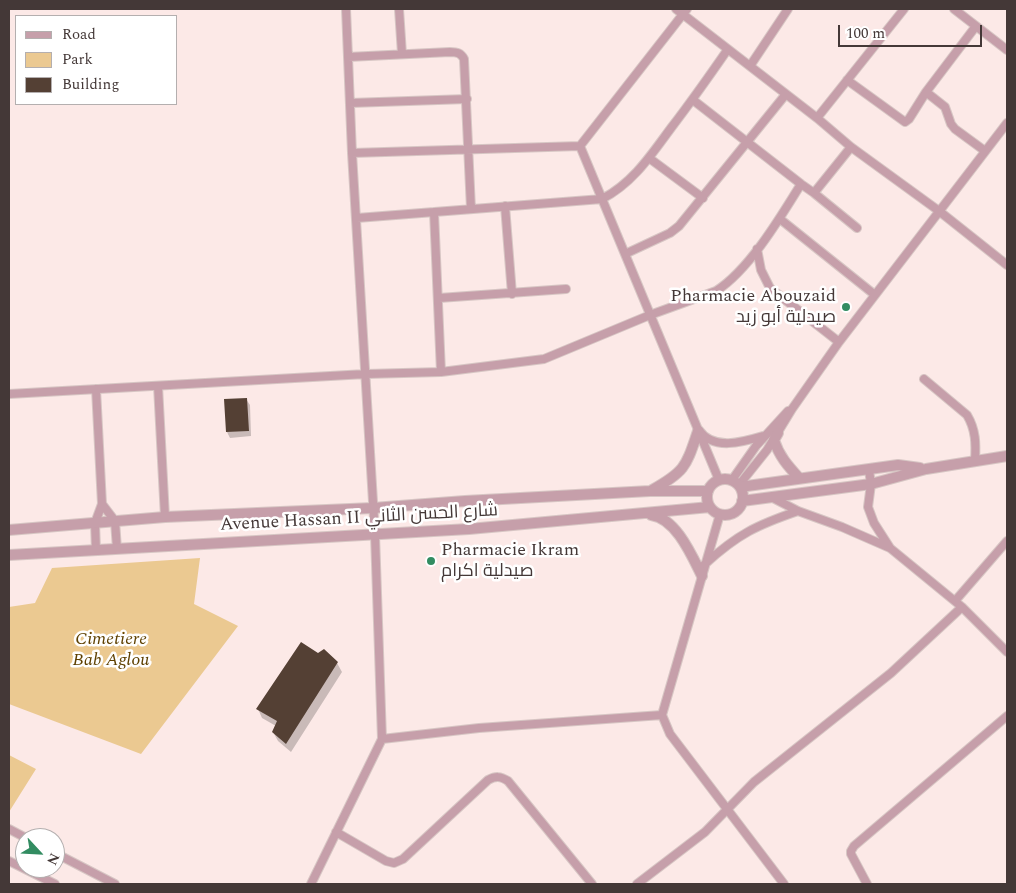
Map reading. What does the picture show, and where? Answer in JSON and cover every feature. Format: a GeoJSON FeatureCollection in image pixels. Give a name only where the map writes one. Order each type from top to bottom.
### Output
{"type":"FeatureCollection","features":[{"type":"Feature","properties":{"kind":"street"},"geometry":{"type":"LineString","coordinates":[[311,884],[382,739],[375,535],[352,153],[346,9]]}},
{"type":"Feature","properties":{"kind":"street"},"geometry":{"type":"LineString","coordinates":[[399,9],[402,54]]}},
{"type":"Feature","properties":{"kind":"street"},"geometry":{"type":"LineString","coordinates":[[817,118],[904,9]]}},
{"type":"Feature","properties":{"kind":"street"},"geometry":{"type":"LineString","coordinates":[[954,9],[1007,50]]}},
{"type":"Feature","properties":{"kind":"street"},"geometry":{"type":"LineString","coordinates":[[580,146],[682,10],[851,147],[939,211],[1007,265]]}},
{"type":"Feature","properties":{"kind":"street"},"geometry":{"type":"LineString","coordinates":[[750,66],[784,10]]}},
{"type":"Feature","properties":{"kind":"street"},"geometry":{"type":"LineString","coordinates":[[847,80],[905,122],[976,26]]}},
{"type":"Feature","properties":{"kind":"street"},"geometry":{"type":"LineString","coordinates":[[357,218],[602,199],[624,185],[649,158],[728,49]]}},
{"type":"Feature","properties":{"kind":"street"},"geometry":{"type":"LineString","coordinates":[[348,57],[450,52],[459,53],[464,59],[471,209]]}},
{"type":"Feature","properties":{"kind":"street"},"geometry":{"type":"LineString","coordinates":[[926,92],[945,107],[951,124],[955,129],[985,152]]}},
{"type":"Feature","properties":{"kind":"street"},"geometry":{"type":"LineString","coordinates":[[625,254],[670,233],[679,226],[786,94]]}},
{"type":"Feature","properties":{"kind":"street"},"geometry":{"type":"LineString","coordinates":[[350,104],[467,99]]}},
{"type":"Feature","properties":{"kind":"street"},"geometry":{"type":"LineString","coordinates":[[692,100],[814,192],[857,228]]}},
{"type":"Feature","properties":{"kind":"street"},"geometry":{"type":"LineString","coordinates":[[799,478],[784,462],[774,440],[792,408],[839,342],[1007,123]]}},
{"type":"Feature","properties":{"kind":"street"},"geometry":{"type":"LineString","coordinates":[[352,153],[580,146]]}},
{"type":"Feature","properties":{"kind":"street"},"geometry":{"type":"LineString","coordinates":[[580,146],[719,480]]}},
{"type":"Feature","properties":{"kind":"street"},"geometry":{"type":"LineString","coordinates":[[814,192],[851,147]]}},
{"type":"Feature","properties":{"kind":"street"},"geometry":{"type":"LineString","coordinates":[[649,158],[703,198]]}},
{"type":"Feature","properties":{"kind":"street"},"geometry":{"type":"LineString","coordinates":[[9,394],[366,374],[441,372],[544,359],[650,315],[716,291],[735,276],[757,249],[780,219],[801,184]]}},
{"type":"Feature","properties":{"kind":"street"},"geometry":{"type":"LineString","coordinates":[[505,206],[512,294]]}},
{"type":"Feature","properties":{"kind":"street"},"geometry":{"type":"LineString","coordinates":[[434,212],[441,372]]}},
{"type":"Feature","properties":{"kind":"street"},"geometry":{"type":"LineString","coordinates":[[780,219],[876,295]]}},
{"type":"Feature","properties":{"kind":"street"},"geometry":{"type":"LineString","coordinates":[[757,249],[761,270],[770,288],[839,342]]}},
{"type":"Feature","properties":{"kind":"street"},"geometry":{"type":"LineString","coordinates":[[439,298],[566,289]]}},
{"type":"Feature","properties":{"kind":"street"},"geometry":{"type":"LineString","coordinates":[[924,379],[967,415],[976,439],[975,461]]}},
{"type":"Feature","properties":{"kind":"street"},"geometry":{"type":"LineString","coordinates":[[158,386],[165,517]]}},
{"type":"Feature","properties":{"kind":"street"},"geometry":{"type":"LineString","coordinates":[[96,389],[102,504],[95,523],[96,551]]}},
{"type":"Feature","properties":{"kind":"street"},"geometry":{"type":"LineString","coordinates":[[792,408],[765,436],[737,484],[742,501],[738,510],[732,514],[720,514],[710,507],[707,499],[708,491],[719,480],[737,484],[869,470],[898,465],[926,469]]}},
{"type":"Feature","properties":{"kind":"street"},"geometry":{"type":"LineString","coordinates":[[697,428],[701,433],[716,442],[725,444],[743,442],[765,436]]}},
{"type":"Feature","properties":{"kind":"street"},"geometry":{"type":"LineString","coordinates":[[650,492],[671,480],[686,464],[697,428]]}},
{"type":"Feature","properties":{"kind":"street"},"geometry":{"type":"LineString","coordinates":[[737,484],[756,465],[778,434]]}},
{"type":"Feature","properties":{"kind":"street"},"geometry":{"type":"LineString","coordinates":[[742,501],[871,484],[926,469],[1007,456]]}},
{"type":"Feature","properties":{"kind":"street"},"geometry":{"type":"LineString","coordinates":[[869,470],[871,484],[868,507],[874,523],[890,548]]}},
{"type":"Feature","properties":{"kind":"street","name":"Avenue Hassan II شارع الحسن الثاني"},"geometry":{"type":"LineString","coordinates":[[9,530],[165,517],[373,508],[465,501],[650,492],[708,491]]}},
{"type":"Feature","properties":{"kind":"street"},"geometry":{"type":"LineString","coordinates":[[773,498],[798,511],[842,527],[890,548],[962,607],[1007,652]]}},
{"type":"Feature","properties":{"kind":"street"},"geometry":{"type":"LineString","coordinates":[[102,504],[115,521],[117,549]]}},
{"type":"Feature","properties":{"kind":"street","name":"Avenue Hassan II شارع الحسن الثاني"},"geometry":{"type":"LineString","coordinates":[[9,555],[469,529],[710,507]]}},
{"type":"Feature","properties":{"kind":"street"},"geometry":{"type":"LineString","coordinates":[[705,564],[735,538],[750,529],[798,511]]}},
{"type":"Feature","properties":{"kind":"street"},"geometry":{"type":"LineString","coordinates":[[645,514],[657,516],[674,529],[688,548],[702,576]]}},
{"type":"Feature","properties":{"kind":"street"},"geometry":{"type":"LineString","coordinates":[[720,514],[662,715],[670,734],[784,884]]}},
{"type":"Feature","properties":{"kind":"street"},"geometry":{"type":"LineString","coordinates":[[955,601],[1007,541]]}},
{"type":"Feature","properties":{"kind":"street"},"geometry":{"type":"LineString","coordinates":[[637,884],[704,832],[754,782],[891,673],[962,607]]}},
{"type":"Feature","properties":{"kind":"street"},"geometry":{"type":"LineString","coordinates":[[382,739],[479,728],[662,715]]}},
{"type":"Feature","properties":{"kind":"street"},"geometry":{"type":"LineString","coordinates":[[867,884],[851,854],[854,846],[1007,716]]}},
{"type":"Feature","properties":{"kind":"street"},"geometry":{"type":"LineString","coordinates":[[336,832],[386,861],[394,863],[403,859],[488,780],[494,776],[501,777],[508,781],[592,884]]}},
{"type":"Feature","properties":{"kind":"street"},"geometry":{"type":"LineString","coordinates":[[65,858],[115,884]]}},
{"type":"Feature","properties":{"kind":"street"},"geometry":{"type":"LineString","coordinates":[[9,861],[55,884]]}},
{"type":"Feature","properties":{"kind":"green space","name":"Cimetiere Bab Aglou"},"geometry":{"type":"Polygon","coordinates":[[[200,558],[194,604],[238,626],[141,754],[9,704],[9,607],[35,603],[52,568],[200,558]]]}},
{"type":"Feature","properties":{"kind":"green space"},"geometry":{"type":"Polygon","coordinates":[[[9,755],[36,769],[9,812],[9,755]]]}},
{"type":"Feature","properties":{"kind":"building"},"geometry":{"type":"Polygon","coordinates":[[[247,398],[249,431],[226,432],[224,399],[247,398]]]}},
{"type":"Feature","properties":{"kind":"building"},"geometry":{"type":"Polygon","coordinates":[[[301,642],[318,653],[324,649],[338,662],[286,744],[272,732],[277,721],[256,709],[301,642]]]}},
{"type":"Feature","properties":{"kind":"place","name":"Pharmacie Abouzaid صيدلية أبو زيد"},"geometry":{"type":"Point","coordinates":[846,307]}},
{"type":"Feature","properties":{"kind":"place","name":"Pharmacie Ikram صيدلية اكرام"},"geometry":{"type":"Point","coordinates":[431,561]}}]}
